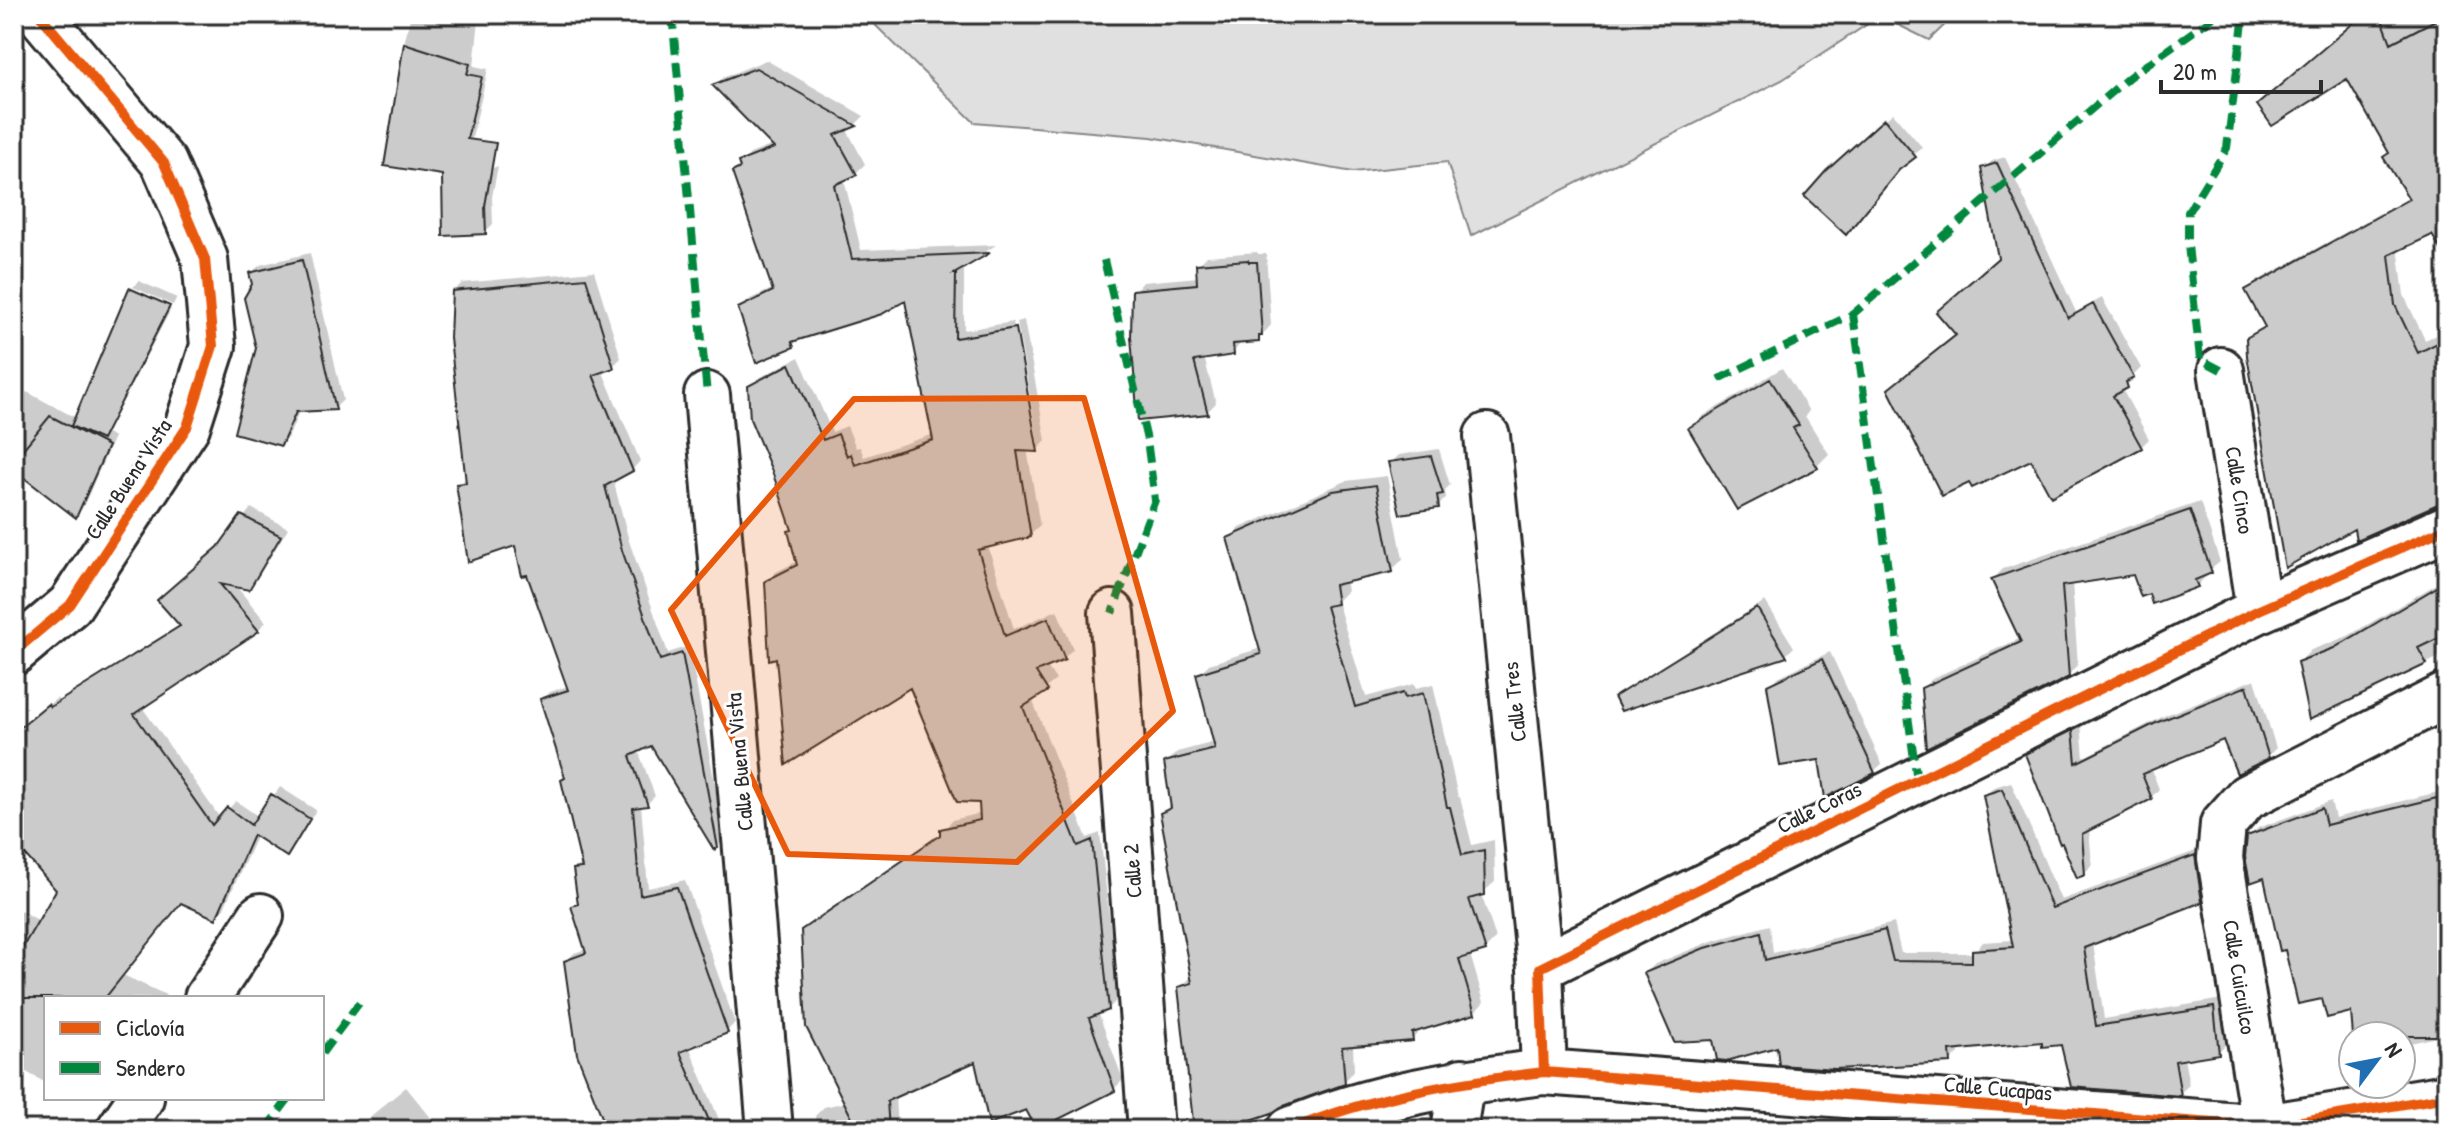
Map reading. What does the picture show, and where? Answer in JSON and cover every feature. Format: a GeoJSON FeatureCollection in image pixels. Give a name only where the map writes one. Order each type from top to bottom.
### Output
{"type":"FeatureCollection","features":[{"type":"Feature","properties":{"kind":"street","name":"Calle Buena Vista"},"geometry":{"type":"LineString","coordinates":[[14,652],[70,605],[179,440],[187,427],[213,346],[205,259],[164,163],[39,14]]}},
{"type":"Feature","properties":{"kind":"street","name":"Calle Cinco"},"geometry":{"type":"LineString","coordinates":[[2221,370],[2259,610]]}},
{"type":"Feature","properties":{"kind":"street","name":"Calle Buena Vista"},"geometry":{"type":"LineString","coordinates":[[707,395],[770,1130]]}},
{"type":"Feature","properties":{"kind":"street","name":"Calle Tres"},"geometry":{"type":"LineString","coordinates":[[1487,436],[1540,968]]}},
{"type":"Feature","properties":{"kind":"street","name":"Calle Coras"},"geometry":{"type":"LineString","coordinates":[[1540,968],[2259,610],[2447,528]]}},
{"type":"Feature","properties":{"kind":"street","name":"Calle 2"},"geometry":{"type":"LineString","coordinates":[[1112,613],[1151,1130]]}},
{"type":"Feature","properties":{"kind":"street","name":"Calle Cuicuilco"},"geometry":{"type":"LineString","coordinates":[[2265,1128],[2220,858],[2223,824],[2247,797],[2447,695]]}},
{"type":"Feature","properties":{"kind":"street"},"geometry":{"type":"LineString","coordinates":[[208,996],[261,916]]}},
{"type":"Feature","properties":{"kind":"street"},"geometry":{"type":"LineString","coordinates":[[1290,1130],[1386,1100],[1462,1081],[1544,1072],[1540,968]]}},
{"type":"Feature","properties":{"kind":"street","name":"Calle Cucapas"},"geometry":{"type":"LineString","coordinates":[[1544,1072],[1877,1114],[2265,1128],[2447,1097]]}},
{"type":"Feature","properties":{"kind":"street"},"geometry":{"type":"LineString","coordinates":[[1454,1130],[1462,1081]]}},
{"type":"Feature","properties":{"kind":"street"},"geometry":{"type":"LineString","coordinates":[[119,1130],[140,1100]]}},
{"type":"Feature","properties":{"kind":"highlighted area"},"geometry":{"type":"Polygon","coordinates":[[[1084,398],[1173,711],[1017,862],[788,854],[671,610],[854,399],[1084,398]]]}},
{"type":"Feature","properties":{"kind":"shaded area"},"geometry":{"type":"Polygon","coordinates":[[[864,14],[1956,14],[1929,40],[1880,16],[1782,80],[1471,236],[1447,162],[1353,172],[1151,137],[974,122],[864,14]]]}},
{"type":"Feature","properties":{"kind":"building"},"geometry":{"type":"Polygon","coordinates":[[[2364,14],[2380,14],[2391,43],[2447,14],[2447,259],[2432,235],[2389,255],[2395,305],[2418,353],[2447,338],[2447,500],[2356,540],[2354,529],[2285,568],[2247,356],[2246,338],[2265,327],[2245,290],[2409,199],[2383,157],[2389,153],[2347,79],[2272,126],[2257,105],[2364,14]]]}},
{"type":"Feature","properties":{"kind":"building"},"geometry":{"type":"Polygon","coordinates":[[[404,43],[470,64],[467,74],[482,77],[467,139],[496,143],[485,206],[486,234],[443,236],[442,175],[384,166],[404,43]]]}},
{"type":"Feature","properties":{"kind":"building"},"geometry":{"type":"Polygon","coordinates":[[[756,68],[857,126],[835,135],[857,175],[834,185],[852,259],[990,253],[954,274],[955,338],[1016,328],[1038,452],[1017,451],[1031,537],[978,550],[1005,636],[1048,618],[1065,660],[1036,672],[1048,691],[1023,707],[1078,846],[1092,840],[1109,1010],[1089,1018],[1115,1091],[1037,1130],[1026,1110],[989,1124],[975,1062],[887,1101],[889,1130],[858,1130],[806,1027],[801,930],[940,835],[940,829],[980,820],[979,803],[957,802],[910,688],[786,765],[776,658],[769,660],[765,581],[797,565],[788,531],[792,530],[750,419],[748,386],[790,364],[823,440],[838,434],[847,456],[851,454],[855,465],[933,440],[905,301],[882,314],[792,342],[794,347],[756,363],[738,308],[773,291],[732,172],[740,168],[738,162],[774,148],[712,85],[756,68]]]}},
{"type":"Feature","properties":{"kind":"building"},"geometry":{"type":"Polygon","coordinates":[[[1884,119],[1916,157],[1899,170],[1846,235],[1804,196],[1826,171],[1884,119]]]}},
{"type":"Feature","properties":{"kind":"building"},"geometry":{"type":"Polygon","coordinates":[[[1997,163],[2068,318],[2093,304],[2134,378],[2126,382],[2128,388],[2113,396],[2142,448],[2051,497],[2031,460],[1972,488],[1969,483],[1942,496],[1888,389],[1956,335],[1936,312],[1998,258],[1981,168],[1997,163]]]}},
{"type":"Feature","properties":{"kind":"building"},"geometry":{"type":"Polygon","coordinates":[[[302,260],[336,410],[296,412],[281,446],[234,433],[256,348],[244,298],[252,284],[249,273],[302,260]]]}},
{"type":"Feature","properties":{"kind":"building"},"geometry":{"type":"Polygon","coordinates":[[[1257,262],[1262,336],[1259,336],[1259,342],[1233,344],[1234,355],[1194,361],[1208,414],[1138,421],[1131,337],[1132,290],[1197,284],[1196,264],[1257,262]]]}},
{"type":"Feature","properties":{"kind":"building"},"geometry":{"type":"Polygon","coordinates":[[[586,278],[614,368],[593,375],[633,471],[605,486],[622,550],[660,660],[682,653],[718,848],[714,850],[651,746],[630,756],[648,806],[633,808],[640,895],[677,887],[728,1033],[680,1052],[713,1130],[607,1130],[577,1054],[564,961],[586,953],[571,906],[578,904],[573,869],[582,868],[561,780],[565,778],[540,699],[568,690],[527,575],[522,576],[515,546],[468,562],[456,484],[466,483],[450,338],[452,291],[586,278]]]}},
{"type":"Feature","properties":{"kind":"building"},"geometry":{"type":"Polygon","coordinates":[[[129,288],[170,306],[102,440],[71,426],[129,288]]]}},
{"type":"Feature","properties":{"kind":"building"},"geometry":{"type":"Polygon","coordinates":[[[1770,379],[1799,425],[1793,428],[1818,468],[1737,510],[1688,428],[1770,379]]]}},
{"type":"Feature","properties":{"kind":"building"},"geometry":{"type":"Polygon","coordinates":[[[50,416],[108,446],[76,518],[14,470],[14,460],[50,416]]]}},
{"type":"Feature","properties":{"kind":"building"},"geometry":{"type":"Polygon","coordinates":[[[1431,456],[1443,494],[1437,495],[1439,508],[1400,514],[1388,462],[1431,456]]]}},
{"type":"Feature","properties":{"kind":"building"},"geometry":{"type":"Polygon","coordinates":[[[1376,485],[1393,572],[1334,585],[1337,604],[1326,606],[1355,707],[1403,693],[1405,698],[1423,693],[1447,807],[1450,807],[1462,855],[1484,850],[1485,895],[1469,899],[1486,951],[1459,959],[1475,1014],[1412,1033],[1413,1041],[1342,1047],[1345,1084],[1221,1130],[1194,1130],[1178,987],[1192,983],[1160,813],[1171,808],[1164,762],[1215,749],[1196,674],[1261,654],[1227,538],[1333,491],[1376,485]]]}},
{"type":"Feature","properties":{"kind":"building"},"geometry":{"type":"Polygon","coordinates":[[[2190,510],[2212,573],[2195,580],[2198,587],[2152,604],[2149,594],[2141,597],[2133,575],[2062,586],[2069,677],[1926,748],[1921,688],[2021,642],[1991,579],[2190,510]]]}},
{"type":"Feature","properties":{"kind":"building"},"geometry":{"type":"Polygon","coordinates":[[[241,515],[281,536],[249,590],[220,584],[259,631],[134,714],[212,825],[227,807],[251,825],[271,794],[310,819],[287,857],[253,835],[216,919],[181,903],[107,996],[14,998],[14,962],[56,890],[14,842],[14,732],[48,704],[50,707],[180,626],[157,600],[218,547],[241,515]]]}},
{"type":"Feature","properties":{"kind":"building"},"geometry":{"type":"Polygon","coordinates":[[[2447,581],[2447,634],[2418,648],[2427,664],[2309,720],[2297,662],[2334,648],[2447,581]]]}},
{"type":"Feature","properties":{"kind":"building"},"geometry":{"type":"Polygon","coordinates":[[[1757,608],[1787,657],[1621,711],[1614,697],[1757,608]]]}},
{"type":"Feature","properties":{"kind":"building"},"geometry":{"type":"Polygon","coordinates":[[[1822,659],[1875,773],[1825,798],[1819,760],[1780,766],[1767,685],[1822,659]]]}},
{"type":"Feature","properties":{"kind":"building"},"geometry":{"type":"Polygon","coordinates":[[[2247,686],[2269,758],[2237,774],[2223,740],[2142,774],[2152,799],[2082,834],[2085,875],[2077,878],[2060,844],[2025,754],[2073,730],[2076,763],[2158,722],[2247,686]]]}},
{"type":"Feature","properties":{"kind":"building"},"geometry":{"type":"Polygon","coordinates":[[[2002,789],[2052,908],[2195,855],[2202,902],[2084,948],[2096,1026],[2214,1007],[2219,1054],[2175,1061],[2181,1096],[2071,1087],[2061,1045],[2042,1047],[2042,1042],[1950,1051],[1951,1063],[1835,1069],[1779,1065],[1777,1047],[1726,1061],[1717,1060],[1713,1040],[1674,1042],[1644,973],[1702,949],[1761,932],[1765,960],[1885,930],[1893,961],[1972,962],[1972,950],[2013,947],[1983,795],[2002,789]]]}},
{"type":"Feature","properties":{"kind":"building"},"geometry":{"type":"Polygon","coordinates":[[[2437,798],[2447,830],[2447,1036],[2417,1036],[2417,1020],[2352,1020],[2351,1012],[2327,1018],[2322,999],[2298,1004],[2285,950],[2280,951],[2264,878],[2250,883],[2245,857],[2247,836],[2322,808],[2326,825],[2437,798]]]}},
{"type":"Feature","properties":{"kind":"marked path"},"geometry":{"type":"LineString","coordinates":[[672,14],[707,395]]}},
{"type":"Feature","properties":{"kind":"marked path"},"geometry":{"type":"LineString","coordinates":[[1719,379],[1853,314],[2129,77],[2218,14]]}},
{"type":"Feature","properties":{"kind":"marked path"},"geometry":{"type":"LineString","coordinates":[[2221,370],[2200,359],[2188,245],[2188,212],[2227,148],[2244,14]]}},
{"type":"Feature","properties":{"kind":"marked path"},"geometry":{"type":"LineString","coordinates":[[1104,260],[1147,440],[1155,500],[1112,613]]}},
{"type":"Feature","properties":{"kind":"marked path"},"geometry":{"type":"LineString","coordinates":[[1853,314],[1917,781]]}},
{"type":"Feature","properties":{"kind":"marked path"},"geometry":{"type":"LineString","coordinates":[[324,1050],[359,1003]]}},
{"type":"Feature","properties":{"kind":"marked path"},"geometry":{"type":"LineString","coordinates":[[265,1130],[288,1100]]}},
{"type":"Feature","properties":{"kind":"cycle path"},"geometry":{"type":"LineString","coordinates":[[14,652],[70,605],[187,427],[213,346],[205,259],[164,163],[39,14]]}},
{"type":"Feature","properties":{"kind":"cycle path"},"geometry":{"type":"LineString","coordinates":[[1290,1130],[1383,1099],[1480,1080],[1544,1072],[1540,968],[2259,610],[2447,528]]}},
{"type":"Feature","properties":{"kind":"cycle path"},"geometry":{"type":"LineString","coordinates":[[1544,1072],[2265,1127],[2447,1097]]}}]}
